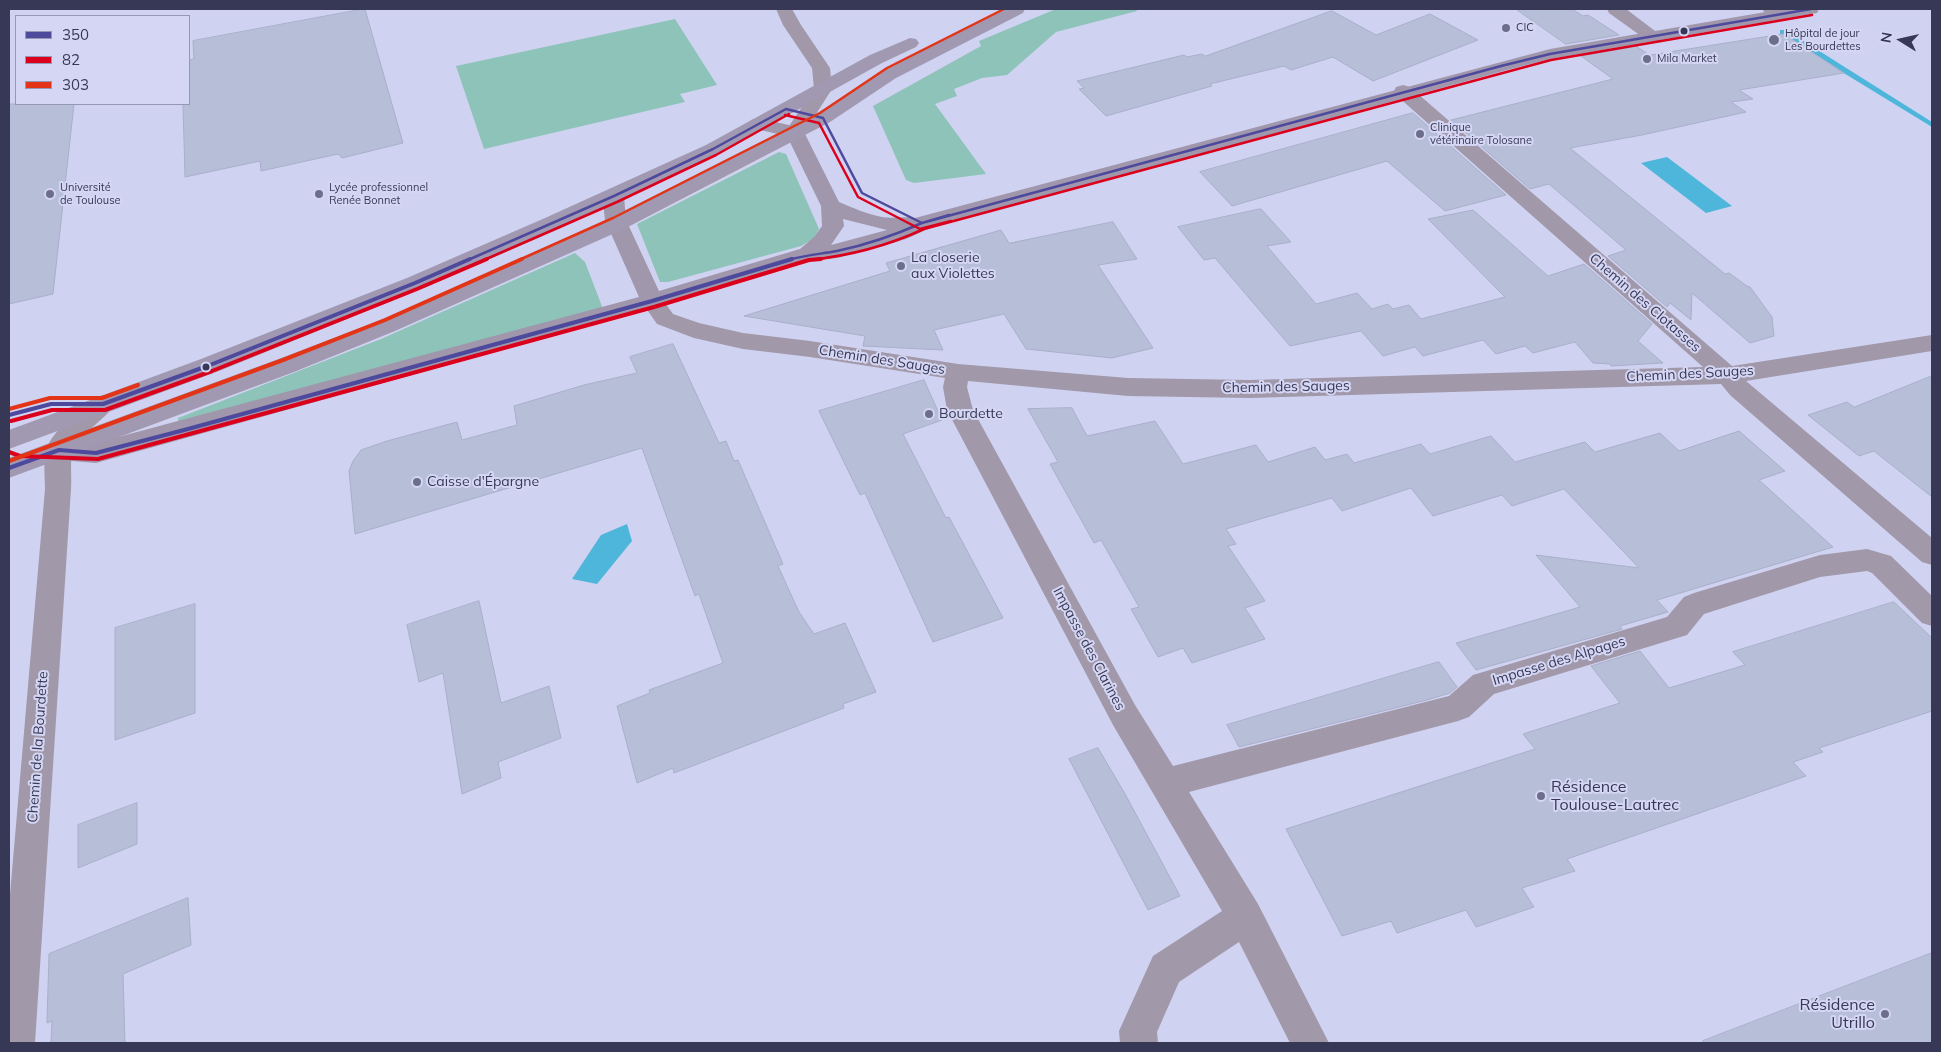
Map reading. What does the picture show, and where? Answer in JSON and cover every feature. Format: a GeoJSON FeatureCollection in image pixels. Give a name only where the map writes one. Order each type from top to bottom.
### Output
{"type":"FeatureCollection","features":[{"type":"Feature","properties":{"kind":"main road"},"geometry":{"type":"LineString","coordinates":[[9,440],[210,365],[406,287],[614,196],[712,149],[876,59],[984,9]]}},
{"type":"Feature","properties":{"kind":"main road"},"geometry":{"type":"LineString","coordinates":[[9,468],[286,366],[378,329],[616,224],[823,118],[890,74],[1017,9]]}},
{"type":"Feature","properties":{"kind":"main road"},"geometry":{"type":"LineString","coordinates":[[59,450],[96,453],[652,301],[808,254],[837,251],[898,234],[922,223],[1403,91],[1550,54],[1654,37],[1770,14],[1812,9]]}},
{"type":"Feature","properties":{"kind":"main road"},"geometry":{"type":"LineString","coordinates":[[758,124],[795,132]]}},
{"type":"Feature","properties":{"kind":"main road"},"geometry":{"type":"LineString","coordinates":[[795,132],[831,206],[833,226],[822,242],[808,254]]}},
{"type":"Feature","properties":{"kind":"main road"},"geometry":{"type":"LineString","coordinates":[[614,196],[612,211],[616,224],[652,301]]}},
{"type":"Feature","properties":{"kind":"main road"},"geometry":{"type":"LineString","coordinates":[[831,206],[857,217],[884,224],[922,223]]}},
{"type":"Feature","properties":{"kind":"street"},"geometry":{"type":"LineString","coordinates":[[784,9],[821,68],[823,76],[823,89],[795,132]]}},
{"type":"Feature","properties":{"kind":"street"},"geometry":{"type":"LineString","coordinates":[[1614,9],[1654,37]]}},
{"type":"Feature","properties":{"kind":"street","name":"Chemin des Clotasses"},"geometry":{"type":"LineString","coordinates":[[1403,91],[1727,375],[1739,389],[1932,554]]}},
{"type":"Feature","properties":{"kind":"street","name":"Chemin des Sauges"},"geometry":{"type":"LineString","coordinates":[[652,301],[664,319],[702,332],[743,341],[810,349],[958,372],[1128,387],[1250,389],[1727,375],[1932,343]]}},
{"type":"Feature","properties":{"kind":"street","name":"Impasse des Clarines"},"geometry":{"type":"LineString","coordinates":[[958,372],[955,388],[960,410],[1124,715],[1245,917],[1310,1043]]}},
{"type":"Feature","properties":{"kind":"street"},"geometry":{"type":"LineString","coordinates":[[59,450],[76,427],[103,404]]}},
{"type":"Feature","properties":{"kind":"street","name":"Chemin de la Bourdette"},"geometry":{"type":"LineString","coordinates":[[16,1043],[58,490],[59,450]]}},
{"type":"Feature","properties":{"kind":"street","name":"Impasse des Alpages"},"geometry":{"type":"LineString","coordinates":[[1166,784],[1458,707],[1484,684],[1677,626],[1694,606],[1820,566],[1867,560],[1881,564],[1932,614]]}},
{"type":"Feature","properties":{"kind":"street"},"geometry":{"type":"LineString","coordinates":[[1140,1043],[1138,1031],[1166,968],[1245,917]]}},
{"type":"Feature","properties":{"kind":"green space"},"geometry":{"type":"Polygon","coordinates":[[[1056,9],[1136,9],[1137,11],[1056,32],[1007,75],[982,78],[954,89],[957,96],[935,104],[986,174],[914,183],[906,180],[873,106],[981,46],[979,41],[1056,9]]]}},
{"type":"Feature","properties":{"kind":"green space"},"geometry":{"type":"Polygon","coordinates":[[[675,19],[717,85],[680,94],[685,102],[484,149],[456,66],[675,19]]]}},
{"type":"Feature","properties":{"kind":"green space"},"geometry":{"type":"Polygon","coordinates":[[[779,152],[786,154],[819,229],[813,239],[801,246],[668,282],[660,282],[637,224],[779,152]]]}},
{"type":"Feature","properties":{"kind":"green space"},"geometry":{"type":"Polygon","coordinates":[[[575,253],[585,262],[603,309],[179,425],[178,418],[381,339],[575,253]]]}},
{"type":"Feature","properties":{"kind":"water"},"geometry":{"type":"Polygon","coordinates":[[[1667,157],[1732,206],[1706,213],[1641,163],[1667,157]]]}},
{"type":"Feature","properties":{"kind":"water"},"geometry":{"type":"Polygon","coordinates":[[[627,524],[632,541],[597,584],[572,579],[601,535],[627,524]]]}},
{"type":"Feature","properties":{"kind":"building"},"geometry":{"type":"Polygon","coordinates":[[[365,9],[403,143],[342,158],[338,154],[261,171],[260,161],[185,177],[183,105],[190,105],[190,60],[194,59],[193,41],[365,9]]]}},
{"type":"Feature","properties":{"kind":"building"},"geometry":{"type":"Polygon","coordinates":[[[1516,9],[1572,9],[1583,16],[1588,15],[1619,35],[1566,44],[1516,9]]]}},
{"type":"Feature","properties":{"kind":"building"},"geometry":{"type":"Polygon","coordinates":[[[1332,11],[1376,35],[1430,14],[1478,40],[1373,81],[1333,57],[1291,70],[1284,66],[1210,84],[1212,86],[1106,116],[1079,89],[1084,88],[1077,81],[1184,55],[1187,57],[1202,54],[1205,56],[1332,11]]]}},
{"type":"Feature","properties":{"kind":"building"},"geometry":{"type":"Polygon","coordinates":[[[1784,34],[1844,73],[1739,90],[1753,99],[1731,102],[1746,112],[1642,135],[1570,148],[1725,274],[1729,273],[1750,287],[1772,317],[1774,336],[1750,343],[1692,293],[1691,320],[1670,303],[1667,307],[1608,256],[1626,250],[1549,184],[1530,189],[1451,120],[1613,79],[1581,56],[1636,46],[1649,55],[1784,34]]]}},
{"type":"Feature","properties":{"kind":"building"},"geometry":{"type":"Polygon","coordinates":[[[9,104],[74,105],[53,294],[9,304],[9,104]]]}},
{"type":"Feature","properties":{"kind":"building"},"geometry":{"type":"Polygon","coordinates":[[[1413,113],[1506,195],[1445,211],[1387,161],[1232,206],[1200,172],[1413,113]]]}},
{"type":"Feature","properties":{"kind":"building"},"geometry":{"type":"Polygon","coordinates":[[[1261,209],[1291,242],[1267,246],[1316,304],[1357,293],[1372,309],[1388,304],[1393,309],[1409,305],[1421,319],[1505,297],[1428,219],[1473,210],[1548,276],[1584,264],[1652,324],[1638,341],[1663,363],[1611,366],[1610,364],[1593,363],[1575,342],[1533,353],[1525,346],[1496,354],[1483,340],[1423,356],[1415,347],[1383,356],[1361,331],[1290,346],[1215,258],[1204,260],[1178,227],[1261,209]]]}},
{"type":"Feature","properties":{"kind":"building"},"geometry":{"type":"Polygon","coordinates":[[[1113,222],[1137,259],[1098,265],[1153,348],[1112,358],[1026,349],[1004,314],[934,330],[943,350],[863,346],[865,336],[744,316],[890,271],[886,263],[1001,230],[1009,243],[1113,222]]]}},
{"type":"Feature","properties":{"kind":"building"},"geometry":{"type":"Polygon","coordinates":[[[673,344],[719,443],[726,441],[734,461],[738,460],[783,564],[778,566],[799,612],[814,634],[845,623],[876,692],[843,704],[844,708],[674,773],[673,768],[637,783],[617,706],[650,693],[649,690],[723,663],[699,594],[695,596],[642,448],[355,534],[349,471],[361,450],[387,441],[457,422],[462,440],[517,425],[514,406],[584,385],[637,373],[630,357],[673,344]]]}},
{"type":"Feature","properties":{"kind":"building"},"geometry":{"type":"Polygon","coordinates":[[[1932,376],[1932,497],[1874,451],[1859,456],[1808,415],[1847,402],[1854,407],[1932,376]]]}},
{"type":"Feature","properties":{"kind":"building"},"geometry":{"type":"Polygon","coordinates":[[[924,380],[942,420],[903,434],[946,518],[949,517],[1003,618],[933,642],[865,493],[860,495],[819,411],[924,380]]]}},
{"type":"Feature","properties":{"kind":"building"},"geometry":{"type":"Polygon","coordinates":[[[1072,408],[1087,436],[1155,421],[1183,464],[1256,445],[1268,462],[1315,447],[1325,460],[1347,454],[1354,463],[1421,444],[1430,454],[1491,436],[1515,462],[1585,442],[1595,452],[1660,433],[1679,451],[1739,431],[1785,471],[1759,480],[1833,547],[1657,600],[1668,612],[1620,626],[1622,629],[1476,670],[1456,643],[1580,607],[1536,555],[1639,568],[1564,489],[1512,506],[1502,495],[1433,516],[1411,488],[1342,511],[1332,498],[1226,529],[1236,544],[1228,546],[1265,601],[1245,608],[1265,639],[1192,663],[1183,648],[1158,657],[1131,609],[1139,607],[1101,540],[1094,543],[1050,464],[1058,462],[1028,409],[1072,408]]]}},
{"type":"Feature","properties":{"kind":"building"},"geometry":{"type":"Polygon","coordinates":[[[479,601],[501,703],[549,686],[561,738],[498,762],[501,778],[462,794],[443,673],[419,682],[407,625],[479,601]]]}},
{"type":"Feature","properties":{"kind":"building","name":"Résidence Toulouse-Lautrec"},"geometry":{"type":"Polygon","coordinates":[[[1894,602],[1932,638],[1932,711],[1819,748],[1823,752],[1793,762],[1806,776],[1567,859],[1575,871],[1522,888],[1534,907],[1476,927],[1466,910],[1397,933],[1391,921],[1342,936],[1286,829],[1535,749],[1523,734],[1620,703],[1591,666],[1640,651],[1669,688],[1745,665],[1733,652],[1894,602]]]}},
{"type":"Feature","properties":{"kind":"building"},"geometry":{"type":"Polygon","coordinates":[[[195,604],[195,713],[115,740],[115,628],[195,604]]]}},
{"type":"Feature","properties":{"kind":"building"},"geometry":{"type":"Polygon","coordinates":[[[1439,662],[1457,687],[1450,693],[1427,700],[1239,747],[1227,725],[1439,662]]]}},
{"type":"Feature","properties":{"kind":"building"},"geometry":{"type":"Polygon","coordinates":[[[1098,748],[1180,896],[1148,910],[1069,759],[1098,748]]]}},
{"type":"Feature","properties":{"kind":"building"},"geometry":{"type":"Polygon","coordinates":[[[137,803],[137,844],[78,868],[78,825],[137,803]]]}},
{"type":"Feature","properties":{"kind":"building"},"geometry":{"type":"Polygon","coordinates":[[[188,898],[191,945],[123,974],[125,1043],[51,1043],[52,1021],[47,1023],[49,954],[188,898]]]}},
{"type":"Feature","properties":{"kind":"building"},"geometry":{"type":"Polygon","coordinates":[[[1932,953],[1932,1043],[1704,1043],[1703,1041],[1932,953]]]}},
{"type":"Feature","properties":{"kind":"waterway"},"geometry":{"type":"LineString","coordinates":[[1783,32],[1932,125]]}},
{"type":"Feature","properties":{"kind":"transit line","name":"303"},"geometry":{"type":"LineString","coordinates":[[9,461],[283,360],[385,320],[613,218],[820,113],[887,68],[1004,9]]}},
{"type":"Feature","properties":{"kind":"transit line","name":"350"},"geometry":{"type":"LineString","coordinates":[[9,468],[59,450],[96,453],[188,429],[652,301],[808,254],[837,251],[898,234],[922,223],[1501,66],[1550,54],[1811,9]]}},
{"type":"Feature","properties":{"kind":"transit line","name":"82"},"geometry":{"type":"LineString","coordinates":[[9,452],[20,456],[98,459],[654,307],[809,260],[839,257],[900,240],[924,229],[1503,72],[1551,60],[1812,15]]}},
{"type":"Feature","properties":{"kind":"transit line","name":"350"},"geometry":{"type":"LineString","coordinates":[[786,109],[823,118],[862,193],[922,223],[949,215]]}},
{"type":"Feature","properties":{"kind":"transit line","name":"350"},"geometry":{"type":"LineString","coordinates":[[9,415],[51,404],[103,404],[210,365],[415,283],[614,196],[713,149],[786,109]]}},
{"type":"Feature","properties":{"kind":"transit line","name":"82"},"geometry":{"type":"LineString","coordinates":[[11,421],[52,410],[105,410],[212,371],[417,289],[617,202],[716,155],[789,114]]}},
{"type":"Feature","properties":{"kind":"transit line","name":"82"},"geometry":{"type":"LineString","coordinates":[[785,115],[819,123],[858,197],[920,229],[951,221]]}},
{"type":"Feature","properties":{"kind":"transit line","name":"303"},"geometry":{"type":"LineString","coordinates":[[9,409],[50,398],[102,398],[138,385]]}},
{"type":"Feature","properties":{"kind":"place","name":"CIC"},"geometry":{"type":"Point","coordinates":[1506,28]}},
{"type":"Feature","properties":{"kind":"place","name":"Hôpital de jour Les Bourdettes"},"geometry":{"type":"Point","coordinates":[1774,40]}},
{"type":"Feature","properties":{"kind":"place","name":"Mila Market"},"geometry":{"type":"Point","coordinates":[1647,59]}},
{"type":"Feature","properties":{"kind":"place","name":"Clinique vétérinaire Tolosane"},"geometry":{"type":"Point","coordinates":[1420,134]}},
{"type":"Feature","properties":{"kind":"place","name":"Université de Toulouse"},"geometry":{"type":"Point","coordinates":[50,194]}},
{"type":"Feature","properties":{"kind":"place","name":"Lycée professionnel Renée Bonnet"},"geometry":{"type":"Point","coordinates":[319,194]}},
{"type":"Feature","properties":{"kind":"place","name":"La closerie aux Violettes"},"geometry":{"type":"Point","coordinates":[901,266]}},
{"type":"Feature","properties":{"kind":"place","name":"Bourdette"},"geometry":{"type":"Point","coordinates":[929,414]}},
{"type":"Feature","properties":{"kind":"place","name":"Caisse d'Épargne"},"geometry":{"type":"Point","coordinates":[417,482]}},
{"type":"Feature","properties":{"kind":"place","name":"Résidence Toulouse-Lautrec"},"geometry":{"type":"Point","coordinates":[1541,796]}},
{"type":"Feature","properties":{"kind":"place","name":"Résidence Utrillo"},"geometry":{"type":"Point","coordinates":[1885,1014]}}]}
